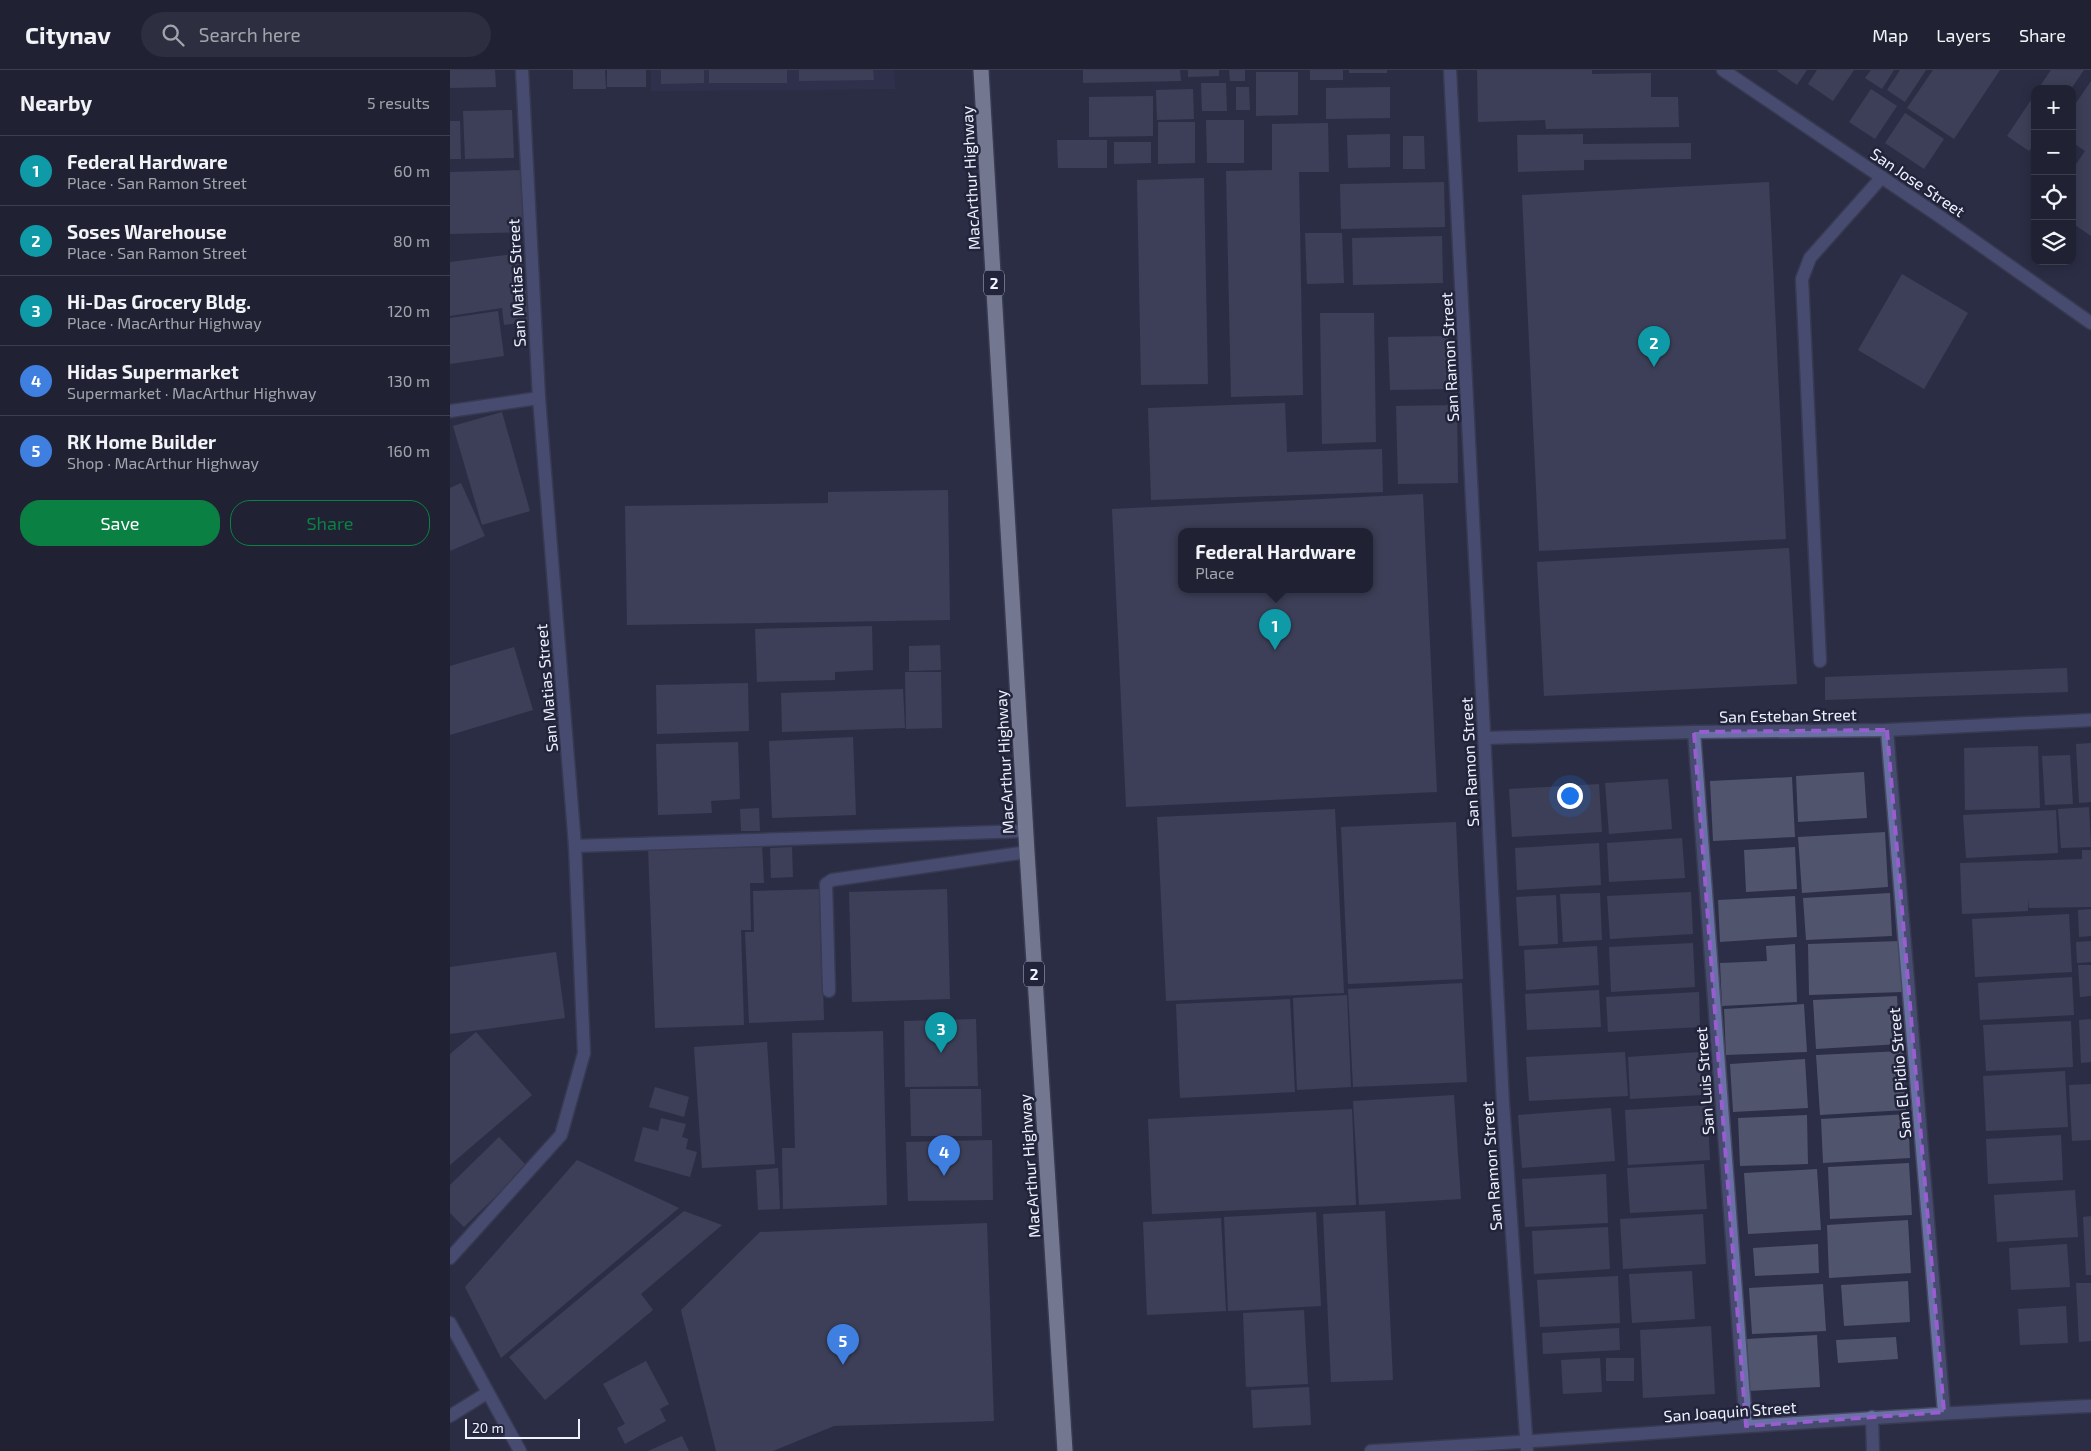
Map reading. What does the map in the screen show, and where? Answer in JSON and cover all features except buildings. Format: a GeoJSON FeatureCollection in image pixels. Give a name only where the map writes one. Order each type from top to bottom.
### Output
{"type":"FeatureCollection","features":[{"type":"Feature","properties":{"kind":"highway","name":"MacArthur Highway"},"geometry":{"type":"LineString","coordinates":[[981,70],[1027,852],[1065,1451]]}},
{"type":"Feature","properties":{"kind":"street","name":"San Matias Street"},"geometry":{"type":"LineString","coordinates":[[450,1258],[561,1135],[584,1054],[575,846],[538,398],[522,70]]}},
{"type":"Feature","properties":{"kind":"street","name":"San Ramon Street"},"geometry":{"type":"LineString","coordinates":[[1450,70],[1503,1103],[1527,1447]]}},
{"type":"Feature","properties":{"kind":"street","name":"San Jose Street"},"geometry":{"type":"LineString","coordinates":[[1723,70],[1882,177],[2091,323]]}},
{"type":"Feature","properties":{"kind":"street"},"geometry":{"type":"LineString","coordinates":[[1820,661],[1802,279],[1810,258],[1882,177]]}},
{"type":"Feature","properties":{"kind":"street"},"geometry":{"type":"LineString","coordinates":[[450,411],[538,398]]}},
{"type":"Feature","properties":{"kind":"street","name":"San Esteban Street"},"geometry":{"type":"LineString","coordinates":[[1484,738],[1694,732],[1886,730],[2091,720]]}},
{"type":"Feature","properties":{"kind":"street","name":"San El Pidio Street"},"geometry":{"type":"LineString","coordinates":[[1886,730],[1944,1412]]}},
{"type":"Feature","properties":{"kind":"street","name":"San Luis Street"},"geometry":{"type":"LineString","coordinates":[[1694,732],[1746,1426]]}},
{"type":"Feature","properties":{"kind":"street"},"geometry":{"type":"LineString","coordinates":[[575,846],[1026,831]]}},
{"type":"Feature","properties":{"kind":"street"},"geometry":{"type":"LineString","coordinates":[[829,991],[826,884],[832,880],[1027,852]]}},
{"type":"Feature","properties":{"kind":"street"},"geometry":{"type":"LineString","coordinates":[[450,1323],[520,1451]]}},
{"type":"Feature","properties":{"kind":"street"},"geometry":{"type":"LineString","coordinates":[[450,1416],[487,1392]]}},
{"type":"Feature","properties":{"kind":"street","name":"San Joaquin Street"},"geometry":{"type":"LineString","coordinates":[[1371,1451],[1527,1447],[1746,1426],[1944,1412],[2091,1406]]}},
{"type":"Feature","properties":{"kind":"street"},"geometry":{"type":"LineString","coordinates":[[1872,1418],[1873,1451]]}},
{"type":"Feature","properties":{"kind":"highlighted area"},"geometry":{"type":"Polygon","coordinates":[[[1887,730],[1944,1412],[1746,1426],[1694,732],[1887,730]]]}},
{"type":"Feature","properties":{"kind":"shaded area"},"geometry":{"type":"Polygon","coordinates":[[[651,70],[894,70],[895,89],[651,91],[651,70]]]}},
{"type":"Feature","properties":{"kind":"place","name":"Soses Warehouse"},"geometry":{"type":"Point","coordinates":[1654,367]}},
{"type":"Feature","properties":{"kind":"place","name":"Federal Hardware"},"geometry":{"type":"Point","coordinates":[1275,650]}},
{"type":"Feature","properties":{"kind":"place","name":"Hi-Das Grocery Bldg."},"geometry":{"type":"Point","coordinates":[941,1053]}},
{"type":"Feature","properties":{"kind":"place","name":"Hidas Supermarket"},"geometry":{"type":"Point","coordinates":[944,1176]}},
{"type":"Feature","properties":{"kind":"place","name":"RK Home Builder"},"geometry":{"type":"Point","coordinates":[843,1365]}}]}
